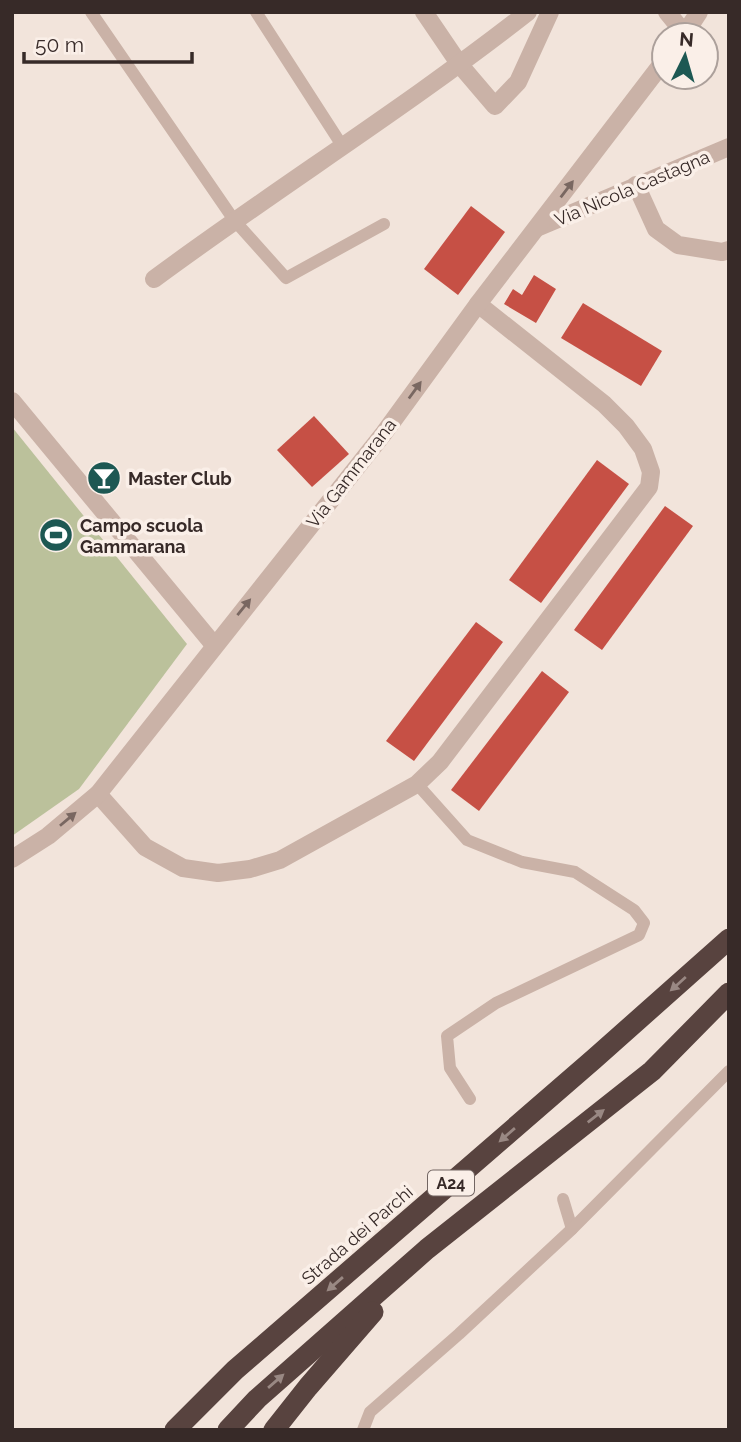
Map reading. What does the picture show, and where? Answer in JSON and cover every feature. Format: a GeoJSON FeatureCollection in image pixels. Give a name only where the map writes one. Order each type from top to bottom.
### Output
{"type":"FeatureCollection","features":[{"type":"Feature","properties":{"kind":"highway","name":"Strada dei Parchi"},"geometry":{"type":"LineString","coordinates":[[175,1430],[235,1370],[729,939]]}},
{"type":"Feature","properties":{"kind":"highway","name":"A24"},"geometry":{"type":"LineString","coordinates":[[228,1430],[257,1399],[427,1250],[652,1071],[729,993]]}},
{"type":"Feature","properties":{"kind":"highway"},"geometry":{"type":"LineString","coordinates":[[274,1430],[307,1387],[427,1250]]}},
{"type":"Feature","properties":{"kind":"street"},"geometry":{"type":"LineString","coordinates":[[424,12],[460,65],[495,107],[518,82],[550,12]]}},
{"type":"Feature","properties":{"kind":"street"},"geometry":{"type":"LineString","coordinates":[[154,279],[234,220],[460,65],[528,12]]}},
{"type":"Feature","properties":{"kind":"street","name":"Via Gammarana"},"geometry":{"type":"LineString","coordinates":[[12,859],[48,836],[97,794],[384,433],[478,304],[650,79]]}},
{"type":"Feature","properties":{"kind":"street","name":"Via Nicola Castagna"},"geometry":{"type":"LineString","coordinates":[[536,229],[729,147]]}},
{"type":"Feature","properties":{"kind":"street"},"geometry":{"type":"LineString","coordinates":[[636,185],[656,229],[678,245],[722,252],[729,250]]}},
{"type":"Feature","properties":{"kind":"street"},"geometry":{"type":"LineString","coordinates":[[97,794],[145,847],[183,868],[218,873],[250,869],[280,860],[417,784],[440,762],[649,487],[651,471],[643,449],[626,426],[604,404],[478,304]]}},
{"type":"Feature","properties":{"kind":"street"},"geometry":{"type":"LineString","coordinates":[[12,401],[214,645]]}},
{"type":"Feature","properties":{"kind":"lane"},"geometry":{"type":"LineString","coordinates":[[91,12],[234,220],[286,278],[384,224]]}},
{"type":"Feature","properties":{"kind":"lane"},"geometry":{"type":"LineString","coordinates":[[256,12],[343,147]]}},
{"type":"Feature","properties":{"kind":"lane"},"geometry":{"type":"LineString","coordinates":[[417,784],[467,840],[522,862],[575,872],[634,911],[644,923],[639,935],[496,1003],[447,1036],[450,1068],[470,1099]]}},
{"type":"Feature","properties":{"kind":"lane"},"geometry":{"type":"LineString","coordinates":[[363,1430],[370,1412],[572,1229],[729,1072]]}},
{"type":"Feature","properties":{"kind":"lane"},"geometry":{"type":"LineString","coordinates":[[563,1199],[572,1229]]}},
{"type":"Feature","properties":{"kind":"green space","name":"Campo scuola Gammarana"},"geometry":{"type":"Polygon","coordinates":[[[12,427],[187,644],[79,789],[12,836],[12,427]]]}},
{"type":"Feature","properties":{"kind":"building"},"geometry":{"type":"Polygon","coordinates":[[[471,206],[505,232],[458,295],[424,269],[471,206]]]}},
{"type":"Feature","properties":{"kind":"building"},"geometry":{"type":"Polygon","coordinates":[[[534,275],[556,289],[536,323],[504,304],[513,289],[522,295],[534,275]]]}},
{"type":"Feature","properties":{"kind":"building"},"geometry":{"type":"Polygon","coordinates":[[[583,303],[662,351],[641,386],[561,338],[583,303]]]}},
{"type":"Feature","properties":{"kind":"building"},"geometry":{"type":"Polygon","coordinates":[[[314,416],[349,454],[312,487],[277,450],[314,416]]]}},
{"type":"Feature","properties":{"kind":"building"},"geometry":{"type":"Polygon","coordinates":[[[597,460],[629,484],[541,603],[509,580],[597,460]]]}},
{"type":"Feature","properties":{"kind":"building"},"geometry":{"type":"Polygon","coordinates":[[[665,506],[693,526],[602,650],[574,630],[665,506]]]}},
{"type":"Feature","properties":{"kind":"building"},"geometry":{"type":"Polygon","coordinates":[[[476,622],[503,642],[414,761],[386,741],[476,622]]]}},
{"type":"Feature","properties":{"kind":"building"},"geometry":{"type":"Polygon","coordinates":[[[542,671],[569,692],[479,811],[451,790],[542,671]]]}},
{"type":"Feature","properties":{"kind":"place","name":"Master Club"},"geometry":{"type":"Point","coordinates":[104,478]}},
{"type":"Feature","properties":{"kind":"place","name":"Campo scuola Gammarana"},"geometry":{"type":"Point","coordinates":[56,535]}}]}
